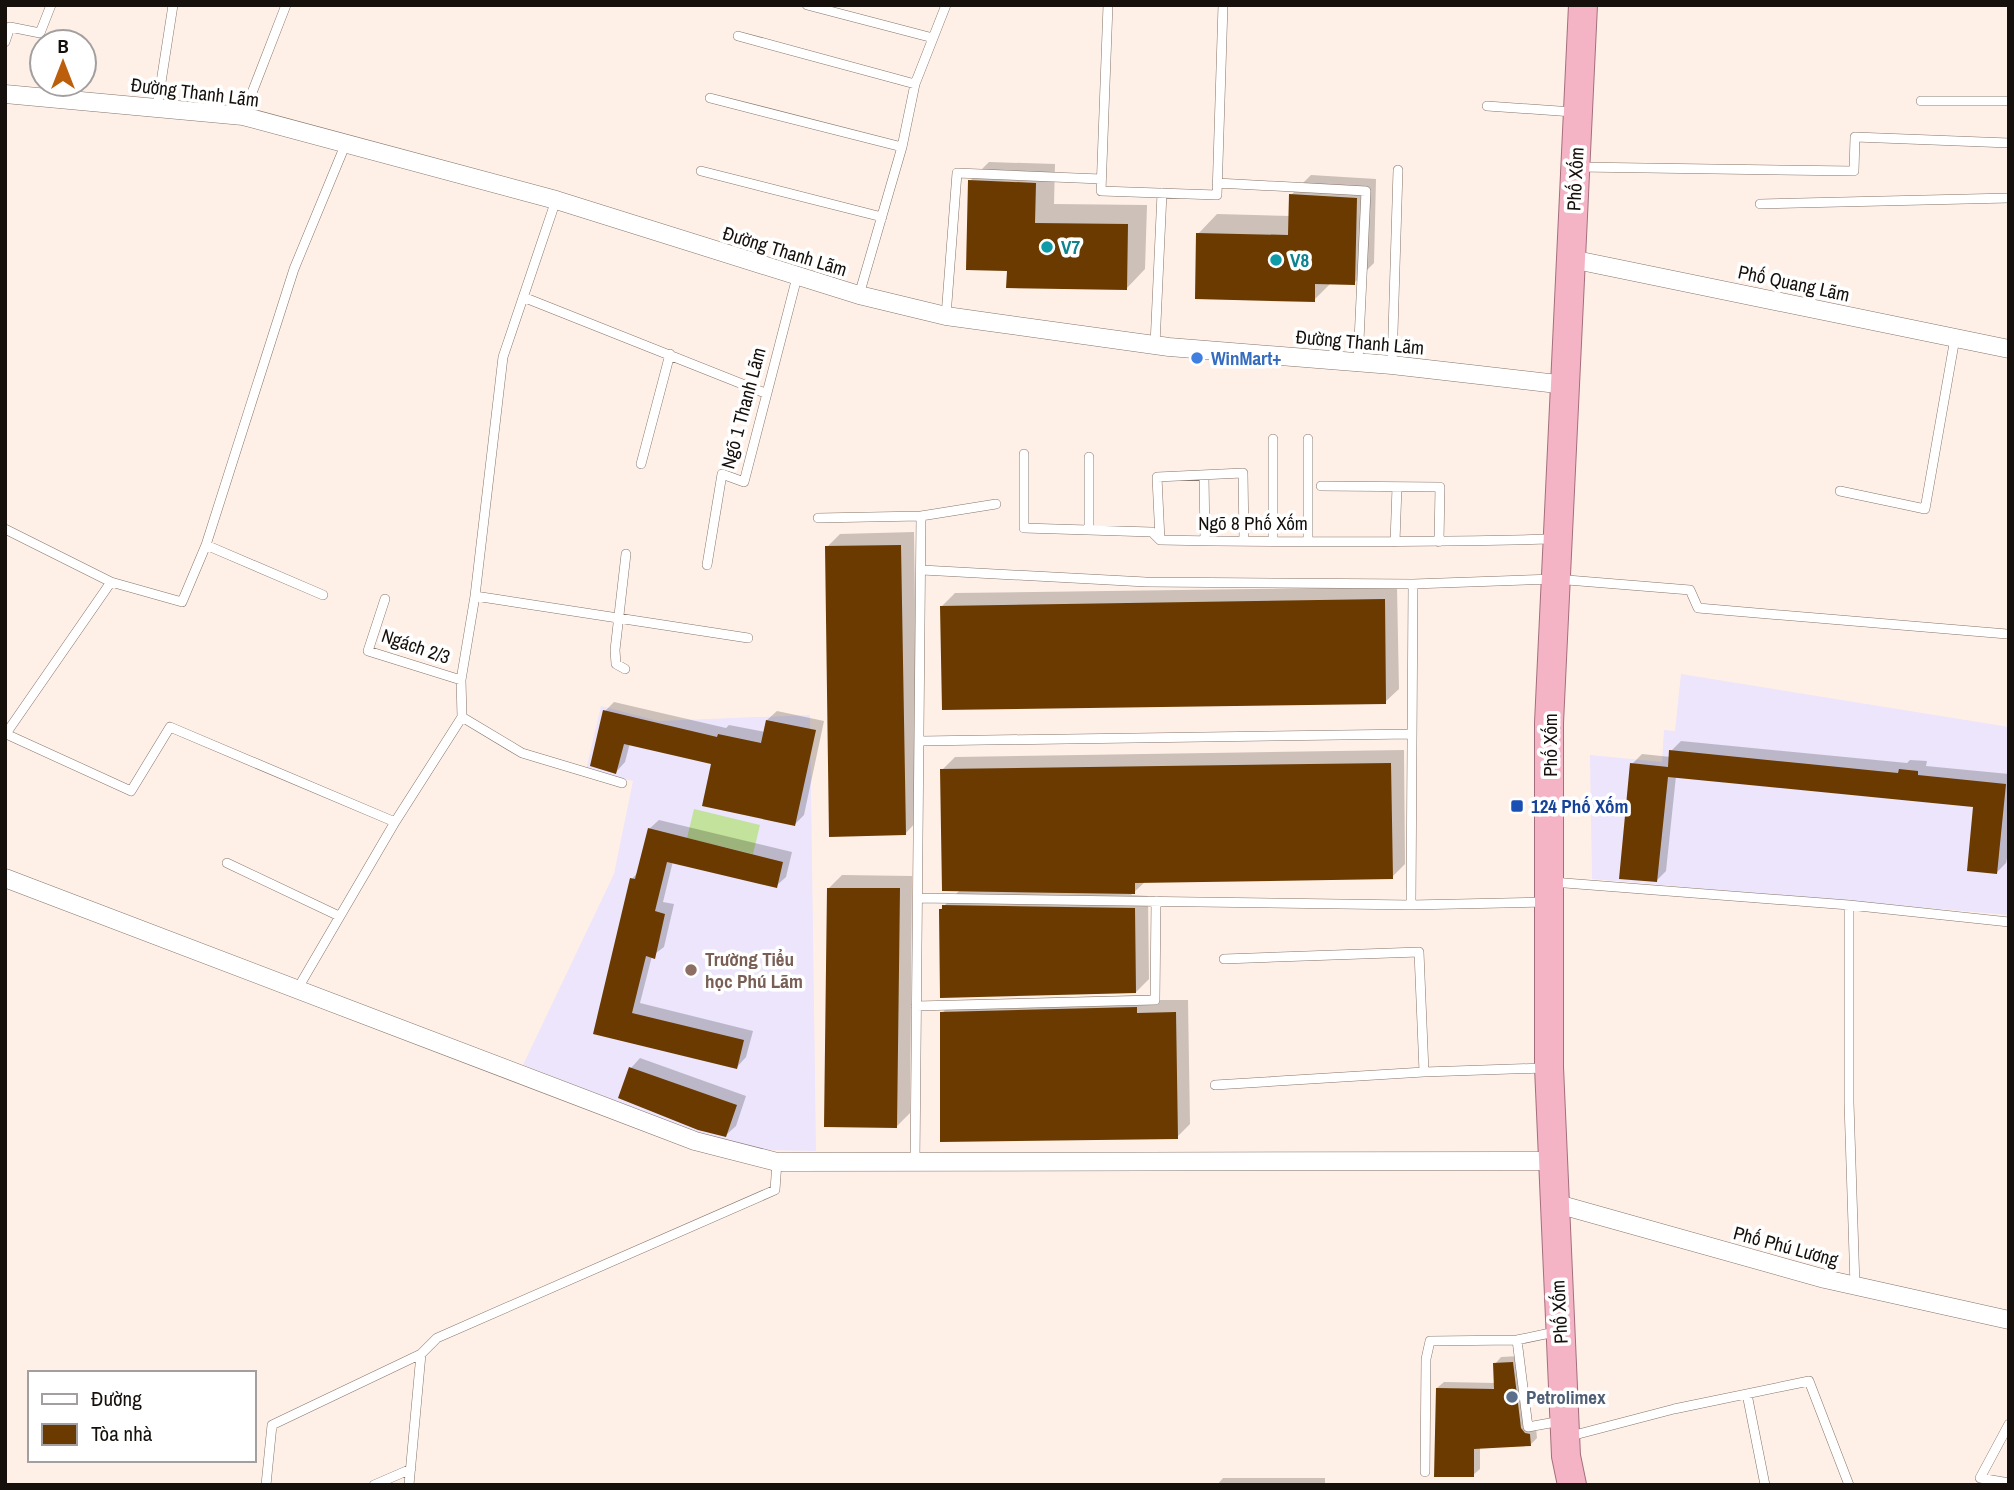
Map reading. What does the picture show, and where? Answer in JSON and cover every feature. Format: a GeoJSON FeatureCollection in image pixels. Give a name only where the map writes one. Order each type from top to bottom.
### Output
{"type":"FeatureCollection","features":[{"type":"Feature","properties":{"kind":"highway","name":"Phố Xốm"},"geometry":{"type":"LineString","coordinates":[[1572,1485],[1565,1429],[1549,1068],[1549,723],[1583,5]]}},
{"type":"Feature","properties":{"kind":"street","name":"Đường Thanh Lãm"},"geometry":{"type":"LineString","coordinates":[[5,94],[243,116],[347,141],[556,200],[797,277],[946,316],[1155,345],[1392,365],[1566,385]]}},
{"type":"Feature","properties":{"kind":"street","name":"Phố Quang Lãm"},"geometry":{"type":"LineString","coordinates":[[1571,259],[2009,349]]}},
{"type":"Feature","properties":{"kind":"street"},"geometry":{"type":"LineString","coordinates":[[5,878],[695,1141],[777,1156],[915,1164],[1552,1161]]}},
{"type":"Feature","properties":{"kind":"street","name":"Phố Phú Lương"},"geometry":{"type":"LineString","coordinates":[[1554,1203],[1855,1286],[2009,1320]]}},
{"type":"Feature","properties":{"kind":"lane"},"geometry":{"type":"LineString","coordinates":[[5,42],[10,27],[40,33],[51,5]]}},
{"type":"Feature","properties":{"kind":"lane"},"geometry":{"type":"LineString","coordinates":[[157,108],[173,5]]}},
{"type":"Feature","properties":{"kind":"lane"},"geometry":{"type":"LineString","coordinates":[[243,116],[286,5]]}},
{"type":"Feature","properties":{"kind":"lane"},"geometry":{"type":"LineString","coordinates":[[807,5],[933,38]]}},
{"type":"Feature","properties":{"kind":"lane"},"geometry":{"type":"LineString","coordinates":[[859,295],[902,147],[915,84],[946,5]]}},
{"type":"Feature","properties":{"kind":"lane"},"geometry":{"type":"LineString","coordinates":[[1108,5],[1101,191],[1217,195],[1223,5]]}},
{"type":"Feature","properties":{"kind":"lane"},"geometry":{"type":"LineString","coordinates":[[738,36],[915,84]]}},
{"type":"Feature","properties":{"kind":"lane"},"geometry":{"type":"LineString","coordinates":[[710,98],[902,147]]}},
{"type":"Feature","properties":{"kind":"lane"},"geometry":{"type":"LineString","coordinates":[[1921,101],[2009,101]]}},
{"type":"Feature","properties":{"kind":"lane"},"geometry":{"type":"LineString","coordinates":[[1487,106],[1578,112]]}},
{"type":"Feature","properties":{"kind":"lane"},"geometry":{"type":"LineString","coordinates":[[1575,167],[1854,171],[1855,136],[2009,143]]}},
{"type":"Feature","properties":{"kind":"lane"},"geometry":{"type":"LineString","coordinates":[[5,529],[111,582],[182,602],[206,545],[294,269],[347,141]]}},
{"type":"Feature","properties":{"kind":"lane"},"geometry":{"type":"LineString","coordinates":[[1392,365],[1398,170]]}},
{"type":"Feature","properties":{"kind":"lane"},"geometry":{"type":"LineString","coordinates":[[701,171],[882,217]]}},
{"type":"Feature","properties":{"kind":"lane"},"geometry":{"type":"LineString","coordinates":[[946,316],[957,173],[1101,179]]}},
{"type":"Feature","properties":{"kind":"lane"},"geometry":{"type":"LineString","coordinates":[[1217,183],[1366,191],[1358,362]]}},
{"type":"Feature","properties":{"kind":"lane"},"geometry":{"type":"LineString","coordinates":[[1155,345],[1162,193]]}},
{"type":"Feature","properties":{"kind":"lane"},"geometry":{"type":"LineString","coordinates":[[1760,204],[2009,198]]}},
{"type":"Feature","properties":{"kind":"lane"},"geometry":{"type":"LineString","coordinates":[[298,988],[395,822],[462,717],[461,680],[475,596],[503,357],[556,200]]}},
{"type":"Feature","properties":{"kind":"lane","name":"Ngõ 1 Thanh Lãm"},"geometry":{"type":"LineString","coordinates":[[707,565],[722,474],[744,482],[797,277]]}},
{"type":"Feature","properties":{"kind":"lane"},"geometry":{"type":"LineString","coordinates":[[523,297],[765,393]]}},
{"type":"Feature","properties":{"kind":"lane"},"geometry":{"type":"LineString","coordinates":[[1840,491],[1925,509],[1955,338]]}},
{"type":"Feature","properties":{"kind":"lane"},"geometry":{"type":"LineString","coordinates":[[641,464],[670,354]]}},
{"type":"Feature","properties":{"kind":"lane"},"geometry":{"type":"LineString","coordinates":[[1273,439],[1273,541]]}},
{"type":"Feature","properties":{"kind":"lane"},"geometry":{"type":"LineString","coordinates":[[1308,439],[1308,541]]}},
{"type":"Feature","properties":{"kind":"lane","name":"Ngõ 8 Phố Xốm"},"geometry":{"type":"LineString","coordinates":[[1024,454],[1024,528],[1152,532],[1160,540],[1205,541],[1439,542],[1558,539]]}},
{"type":"Feature","properties":{"kind":"lane"},"geometry":{"type":"LineString","coordinates":[[1089,457],[1089,530]]}},
{"type":"Feature","properties":{"kind":"lane"},"geometry":{"type":"LineString","coordinates":[[1160,540],[1157,477],[1242,473],[1244,541]]}},
{"type":"Feature","properties":{"kind":"lane"},"geometry":{"type":"LineString","coordinates":[[1204,474],[1205,541]]}},
{"type":"Feature","properties":{"kind":"lane"},"geometry":{"type":"LineString","coordinates":[[1321,486],[1440,487],[1439,542]]}},
{"type":"Feature","properties":{"kind":"lane"},"geometry":{"type":"LineString","coordinates":[[1395,542],[1397,487]]}},
{"type":"Feature","properties":{"kind":"lane"},"geometry":{"type":"LineString","coordinates":[[818,518],[921,516],[996,505]]}},
{"type":"Feature","properties":{"kind":"lane"},"geometry":{"type":"LineString","coordinates":[[915,1164],[921,516]]}},
{"type":"Feature","properties":{"kind":"lane"},"geometry":{"type":"LineString","coordinates":[[206,545],[323,595]]}},
{"type":"Feature","properties":{"kind":"lane"},"geometry":{"type":"LineString","coordinates":[[625,668],[615,664],[617,617],[626,554]]}},
{"type":"Feature","properties":{"kind":"lane"},"geometry":{"type":"LineString","coordinates":[[922,570],[1146,582],[1413,584],[1555,579],[1690,590],[1698,608],[2007,635]]}},
{"type":"Feature","properties":{"kind":"lane"},"geometry":{"type":"LineString","coordinates":[[111,582],[6,734],[131,791],[170,727],[395,822]]}},
{"type":"Feature","properties":{"kind":"lane"},"geometry":{"type":"LineString","coordinates":[[1411,905],[1413,584]]}},
{"type":"Feature","properties":{"kind":"lane"},"geometry":{"type":"LineString","coordinates":[[475,596],[748,638]]}},
{"type":"Feature","properties":{"kind":"lane","name":"Ngách 2/3"},"geometry":{"type":"LineString","coordinates":[[385,599],[368,652],[461,680]]}},
{"type":"Feature","properties":{"kind":"lane"},"geometry":{"type":"LineString","coordinates":[[462,717],[522,753],[622,783]]}},
{"type":"Feature","properties":{"kind":"lane"},"geometry":{"type":"LineString","coordinates":[[921,741],[1412,734]]}},
{"type":"Feature","properties":{"kind":"lane"},"geometry":{"type":"LineString","coordinates":[[227,863],[339,916]]}},
{"type":"Feature","properties":{"kind":"lane"},"geometry":{"type":"LineString","coordinates":[[918,898],[1411,905],[1551,892],[1849,905],[2009,922]]}},
{"type":"Feature","properties":{"kind":"lane"},"geometry":{"type":"LineString","coordinates":[[916,1006],[1155,1000],[1156,901]]}},
{"type":"Feature","properties":{"kind":"lane"},"geometry":{"type":"LineString","coordinates":[[1849,905],[1849,1104],[1855,1286]]}},
{"type":"Feature","properties":{"kind":"lane"},"geometry":{"type":"LineString","coordinates":[[1224,959],[1419,952],[1424,1072]]}},
{"type":"Feature","properties":{"kind":"lane"},"geometry":{"type":"LineString","coordinates":[[1215,1086],[1424,1072],[1549,1068]]}},
{"type":"Feature","properties":{"kind":"lane"},"geometry":{"type":"LineString","coordinates":[[266,1485],[272,1425],[421,1354],[437,1338],[775,1190],[777,1156]]}},
{"type":"Feature","properties":{"kind":"lane"},"geometry":{"type":"LineString","coordinates":[[1425,1472],[1426,1368],[1430,1341],[1517,1340],[1560,1331]]}},
{"type":"Feature","properties":{"kind":"lane"},"geometry":{"type":"LineString","coordinates":[[1517,1340],[1528,1427],[1565,1429],[1809,1381],[1849,1485]]}},
{"type":"Feature","properties":{"kind":"lane"},"geometry":{"type":"LineString","coordinates":[[409,1485],[421,1354]]}},
{"type":"Feature","properties":{"kind":"lane"},"geometry":{"type":"LineString","coordinates":[[1747,1394],[1765,1485]]}},
{"type":"Feature","properties":{"kind":"lane"},"geometry":{"type":"LineString","coordinates":[[2009,1424],[1980,1478],[2009,1483]]}},
{"type":"Feature","properties":{"kind":"lane"},"geometry":{"type":"LineString","coordinates":[[374,1485],[411,1469]]}},
{"type":"Feature","properties":{"kind":"shaded area"},"geometry":{"type":"Polygon","coordinates":[[[1681,674],[2009,727],[2009,915],[1592,879],[1590,755],[1662,762],[1664,730],[1675,731],[1681,674]]]}},
{"type":"Feature","properties":{"kind":"shaded area","name":"Trường Tiểu học Phú Lãm"},"geometry":{"type":"Polygon","coordinates":[[[601,706],[658,721],[810,715],[816,1151],[759,1150],[723,1143],[523,1065],[614,874],[633,781],[586,770],[601,706]]]}},
{"type":"Feature","properties":{"kind":"green space"},"geometry":{"type":"Polygon","coordinates":[[[694,809],[760,825],[753,854],[687,838],[694,809]]]}},
{"type":"Feature","properties":{"kind":"building","name":"V7"},"geometry":{"type":"Polygon","coordinates":[[[968,180],[1036,183],[1035,223],[1128,224],[1127,290],[1006,288],[1007,271],[966,270],[968,180]]]}},
{"type":"Feature","properties":{"kind":"building","name":"V8"},"geometry":{"type":"Polygon","coordinates":[[[1289,194],[1357,198],[1355,285],[1315,284],[1315,302],[1195,299],[1196,233],[1288,235],[1289,194]]]}},
{"type":"Feature","properties":{"kind":"building"},"geometry":{"type":"Polygon","coordinates":[[[901,545],[906,835],[829,837],[825,546],[901,545]]]}},
{"type":"Feature","properties":{"kind":"building"},"geometry":{"type":"Polygon","coordinates":[[[1385,599],[1386,704],[942,710],[940,606],[1385,599]]]}},
{"type":"Feature","properties":{"kind":"building"},"geometry":{"type":"Polygon","coordinates":[[[603,710],[717,737],[718,734],[761,743],[766,720],[816,730],[795,826],[702,806],[711,764],[624,744],[616,774],[590,766],[603,710]]]}},
{"type":"Feature","properties":{"kind":"building"},"geometry":{"type":"Polygon","coordinates":[[[1669,750],[1898,773],[1899,769],[1918,771],[1918,775],[2006,784],[1997,874],[1967,871],[1973,807],[1668,777],[1657,882],[1619,879],[1630,763],[1668,767],[1669,750]]]}},
{"type":"Feature","properties":{"kind":"building"},"geometry":{"type":"Polygon","coordinates":[[[1391,763],[1393,879],[1135,883],[1135,894],[942,891],[940,769],[1391,763]]]}},
{"type":"Feature","properties":{"kind":"building"},"geometry":{"type":"Polygon","coordinates":[[[648,828],[783,862],[777,888],[667,862],[655,911],[665,914],[655,959],[646,956],[632,1013],[744,1040],[737,1069],[593,1034],[630,878],[635,879],[648,828]]]}},
{"type":"Feature","properties":{"kind":"building"},"geometry":{"type":"Polygon","coordinates":[[[827,888],[900,888],[897,1128],[824,1127],[827,888]]]}},
{"type":"Feature","properties":{"kind":"building"},"geometry":{"type":"Polygon","coordinates":[[[942,905],[1135,908],[1136,993],[940,998],[939,909],[942,909],[942,905]]]}},
{"type":"Feature","properties":{"kind":"building"},"geometry":{"type":"Polygon","coordinates":[[[1137,1007],[1137,1013],[1176,1012],[1178,1139],[940,1142],[940,1012],[1137,1007]]]}},
{"type":"Feature","properties":{"kind":"building"},"geometry":{"type":"Polygon","coordinates":[[[629,1067],[737,1105],[726,1137],[698,1130],[618,1098],[629,1067]]]}},
{"type":"Feature","properties":{"kind":"building"},"geometry":{"type":"Polygon","coordinates":[[[1513,1362],[1521,1428],[1530,1434],[1531,1446],[1474,1449],[1474,1477],[1434,1477],[1436,1388],[1494,1389],[1493,1363],[1513,1362]]]}},
{"type":"Feature","properties":{"kind":"place","name":"V7"},"geometry":{"type":"Point","coordinates":[1047,247]}},
{"type":"Feature","properties":{"kind":"place","name":"V8"},"geometry":{"type":"Point","coordinates":[1276,260]}},
{"type":"Feature","properties":{"kind":"place","name":"WinMart+"},"geometry":{"type":"Point","coordinates":[1197,358]}},
{"type":"Feature","properties":{"kind":"place","name":"124 Phố Xốm"},"geometry":{"type":"Point","coordinates":[1517,806]}},
{"type":"Feature","properties":{"kind":"place","name":"Trường Tiểu học Phú Lãm"},"geometry":{"type":"Point","coordinates":[691,970]}},
{"type":"Feature","properties":{"kind":"place","name":"Petrolimex"},"geometry":{"type":"Point","coordinates":[1512,1397]}}]}
